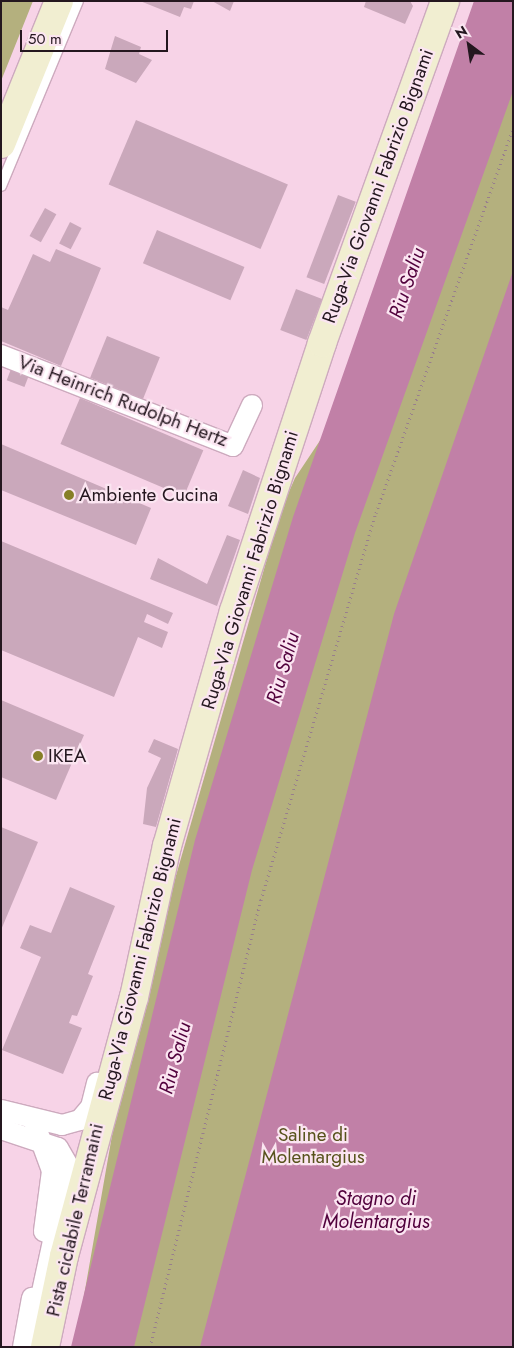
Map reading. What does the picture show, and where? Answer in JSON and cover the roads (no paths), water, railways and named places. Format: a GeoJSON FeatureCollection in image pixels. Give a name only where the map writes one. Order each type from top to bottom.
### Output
{"type":"FeatureCollection","features":[{"type":"Feature","properties":{"kind":"main road"},"geometry":{"type":"LineString","coordinates":[[1,144],[59,1]]}},
{"type":"Feature","properties":{"kind":"main road","name":"Ruga-Via Giovanni Fabrizio Bignami"},"geometry":{"type":"LineString","coordinates":[[44,1347],[91,1149],[134,997],[166,846],[234,611],[322,343],[445,1]]}},
{"type":"Feature","properties":{"kind":"street","name":"Via Heinrich Rudolph Hertz"},"geometry":{"type":"LineString","coordinates":[[1,355],[234,446],[252,405]]}},
{"type":"Feature","properties":{"kind":"street"},"geometry":{"type":"LineString","coordinates":[[1,1110],[62,1126],[80,1120],[91,1107],[115,1019],[134,997]]}},
{"type":"Feature","properties":{"kind":"street"},"geometry":{"type":"LineString","coordinates":[[23,1347],[52,1171],[33,1119]]}},
{"type":"Feature","properties":{"kind":"street"},"geometry":{"type":"LineString","coordinates":[[1,1129],[58,1148],[69,1168],[38,1310],[44,1347]]}},
{"type":"Feature","properties":{"kind":"lane"},"geometry":{"type":"LineString","coordinates":[[1,186],[78,1]]}},
{"type":"Feature","properties":{"kind":"water","name":"Riu Saliu"},"geometry":{"type":"Polygon","coordinates":[[[474,1],[513,1],[513,91],[355,533],[252,870],[134,1347],[71,1347],[195,840],[293,517],[474,1]]]}},
{"type":"Feature","properties":{"kind":"water","name":"Stagno di Molentargius"},"geometry":{"type":"Polygon","coordinates":[[[513,271],[513,1347],[200,1347],[394,614],[513,271]]]}},
{"type":"Feature","properties":{"kind":"place","name":"Ambiente Cucina"},"geometry":{"type":"Point","coordinates":[69,495]}},
{"type":"Feature","properties":{"kind":"place","name":"IKEA"},"geometry":{"type":"Point","coordinates":[38,756]}},
{"type":"Feature","properties":{"kind":"park label","name":"Saline di Molentargius"},"geometry":{"type":"Point","coordinates":[313,1146]}}]}
